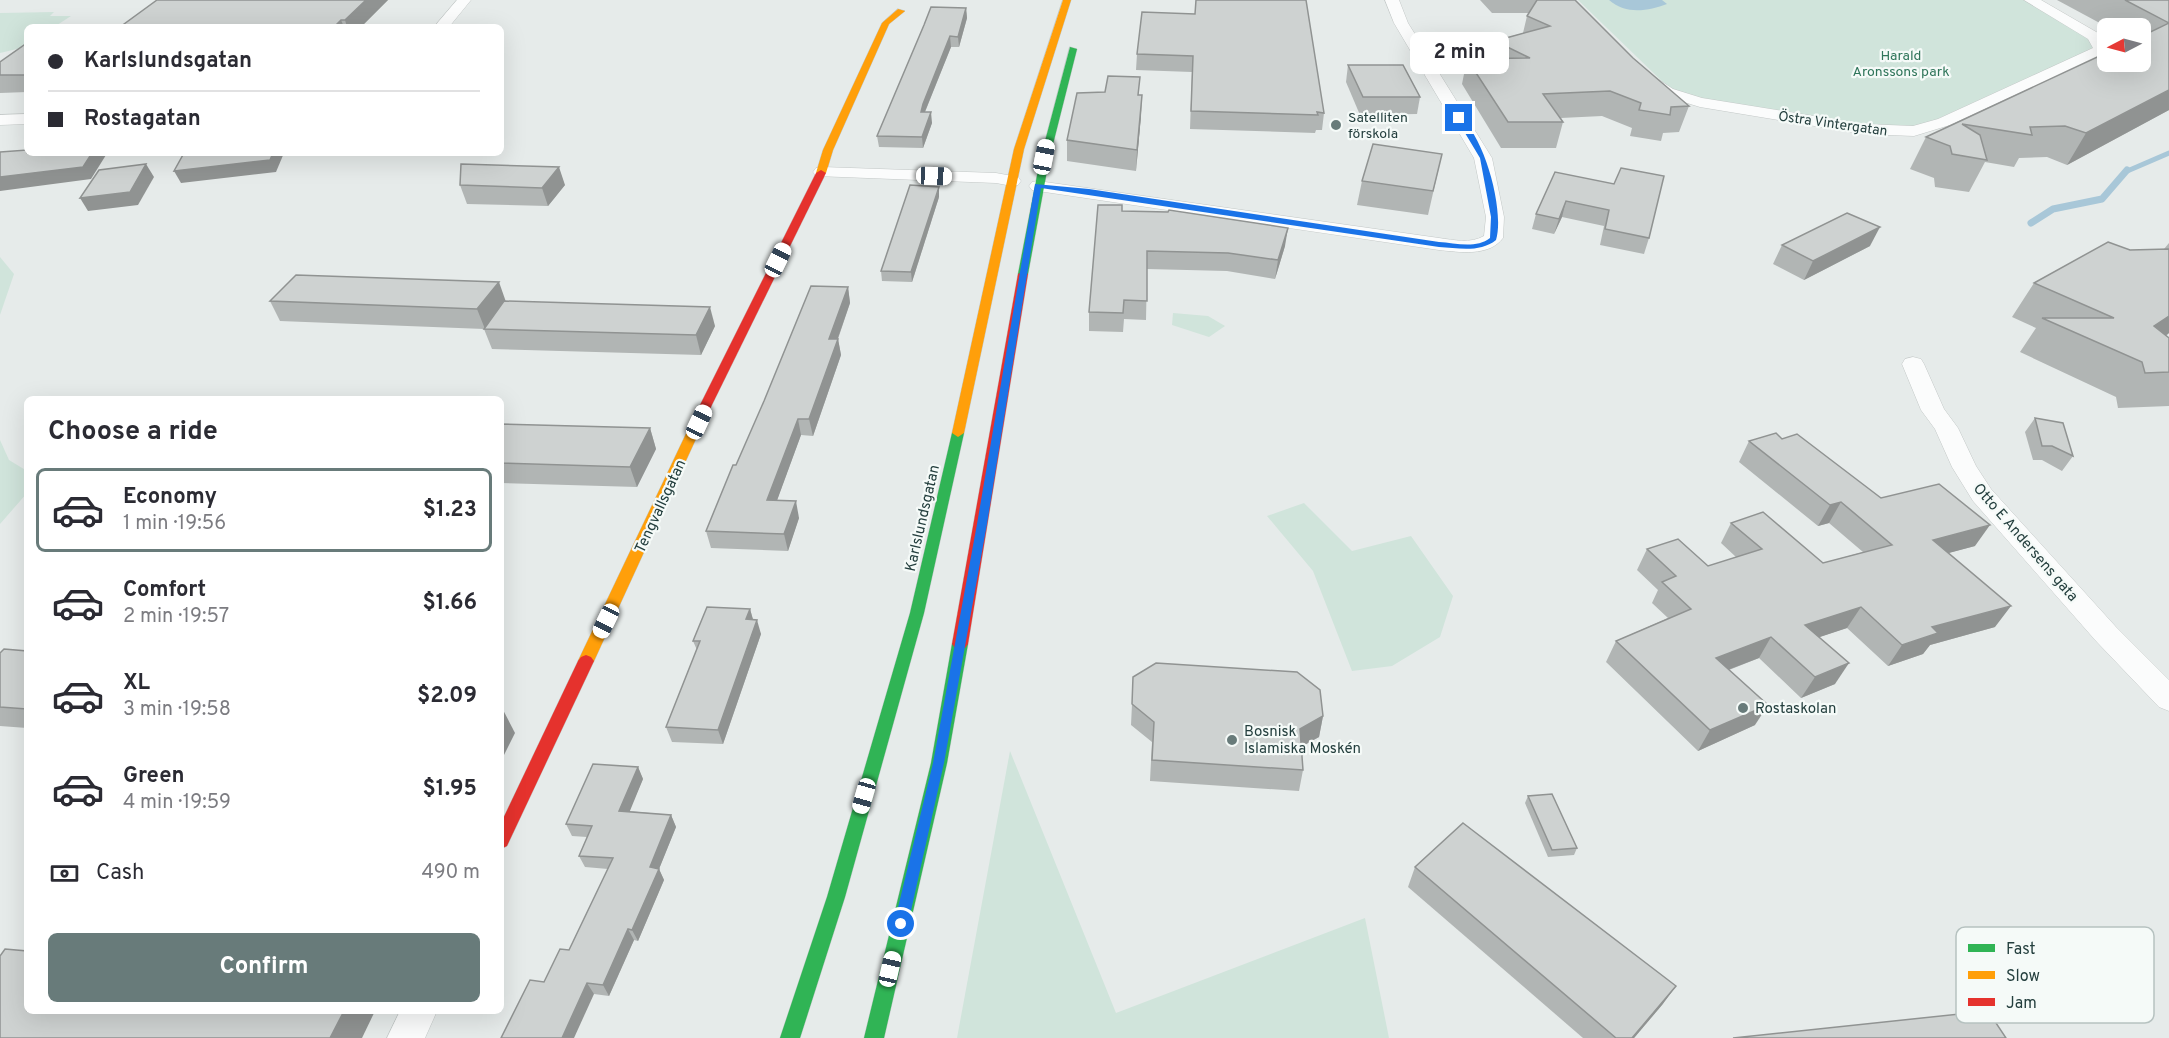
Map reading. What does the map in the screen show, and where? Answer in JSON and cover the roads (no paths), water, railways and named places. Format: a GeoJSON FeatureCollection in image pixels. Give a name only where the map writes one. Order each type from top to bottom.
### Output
{"type":"FeatureCollection","features":[{"type":"Feature","properties":{"kind":"main road","name":"Karlslundsgatan"},"geometry":{"type":"LineString","coordinates":[[790,1038],[836,897],[916,613],[974,365],[1025,123],[1066,0]]}},
{"type":"Feature","properties":{"kind":"main road","name":"Tengvallsgatan"},"geometry":{"type":"LineString","coordinates":[[504,835],[631,569],[716,384],[822,172],[828,150],[886,23],[901,11]]}},
{"type":"Feature","properties":{"kind":"main road"},"geometry":{"type":"LineString","coordinates":[[874,1038],[939,763],[982,524],[1038,186],[1050,129],[1076,40]]}},
{"type":"Feature","properties":{"kind":"main road"},"geometry":{"type":"LineString","coordinates":[[1012,181],[1038,186]]}},
{"type":"Feature","properties":{"kind":"street"},"geometry":{"type":"LineString","coordinates":[[444,24],[464,0]]}},
{"type":"Feature","properties":{"kind":"street"},"geometry":{"type":"LineString","coordinates":[[1038,186],[1089,191],[1439,244],[1475,247],[1486,244],[1493,238],[1495,217],[1483,158],[1401,23],[1392,0]]}},
{"type":"Feature","properties":{"kind":"street","name":"Östra Vintergatan"},"geometry":{"type":"LineString","coordinates":[[1638,68],[1667,92],[1700,102],[1863,129],[1918,131],[1944,122],[2099,51],[2102,46],[2093,36],[2031,0]]}},
{"type":"Feature","properties":{"kind":"street"},"geometry":{"type":"LineString","coordinates":[[0,120],[24,119]]}},
{"type":"Feature","properties":{"kind":"street"},"geometry":{"type":"LineString","coordinates":[[822,172],[996,178],[1012,181]]}},
{"type":"Feature","properties":{"kind":"street","name":"Otto E Andersens gata"},"geometry":{"type":"LineString","coordinates":[[1913,364],[1933,410],[1946,428],[1964,466],[1982,495],[2106,634],[2169,699]]}},
{"type":"Feature","properties":{"kind":"street"},"geometry":{"type":"LineString","coordinates":[[406,1038],[418,1014]]}},
{"type":"Feature","properties":{"kind":"water"},"geometry":{"type":"Polygon","coordinates":[[[1609,0],[1662,0],[1667,4],[1630,10],[1609,0]]]}},
{"type":"Feature","properties":{"kind":"waterway"},"geometry":{"type":"LineString","coordinates":[[2125,172],[2169,153]]}},
{"type":"Feature","properties":{"kind":"waterway"},"geometry":{"type":"LineString","coordinates":[[2031,223],[2053,209],[2102,199],[2125,172]]}},
{"type":"Feature","properties":{"kind":"place","name":"Satelliten förskola"},"geometry":{"type":"Point","coordinates":[1336,125]}},
{"type":"Feature","properties":{"kind":"place","name":"Rostaskolan"},"geometry":{"type":"Point","coordinates":[1743,708]}},
{"type":"Feature","properties":{"kind":"place","name":"Bosnisk Islamiska Moskén"},"geometry":{"type":"Point","coordinates":[1232,740]}},
{"type":"Feature","properties":{"kind":"park label","name":"Harald Aronssons park"},"geometry":{"type":"Point","coordinates":[1901,64]}}]}
